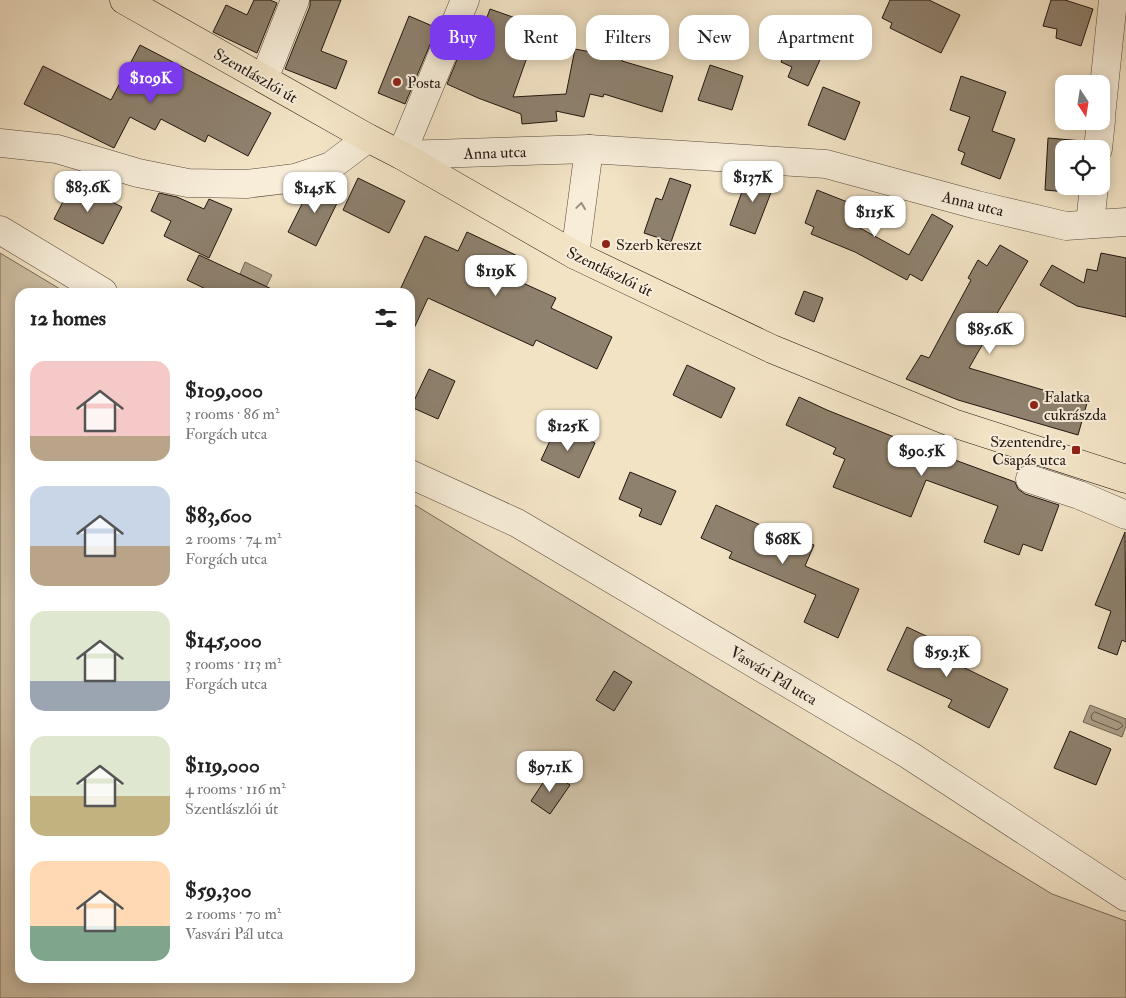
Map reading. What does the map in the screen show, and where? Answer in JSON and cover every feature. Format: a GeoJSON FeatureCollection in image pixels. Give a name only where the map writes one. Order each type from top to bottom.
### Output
{"type":"FeatureCollection","features":[{"type":"Feature","properties":{"kind":"main road","name":"Szentlászlói út"},"geometry":{"type":"LineString","coordinates":[[124,0],[575,254],[772,349],[953,423],[1126,479]]}},
{"type":"Feature","properties":{"kind":"street"},"geometry":{"type":"LineString","coordinates":[[264,79],[295,0]]}},
{"type":"Feature","properties":{"kind":"street"},"geometry":{"type":"LineString","coordinates":[[401,155],[465,0]]}},
{"type":"Feature","properties":{"kind":"street"},"geometry":{"type":"LineString","coordinates":[[1105,75],[1113,0]]}},
{"type":"Feature","properties":{"kind":"street"},"geometry":{"type":"LineString","coordinates":[[0,143],[58,149],[138,173],[188,182],[246,184],[295,178],[331,166],[368,138]]}},
{"type":"Feature","properties":{"kind":"street"},"geometry":{"type":"LineString","coordinates":[[575,254],[589,149]]}},
{"type":"Feature","properties":{"kind":"street","name":"Anna utca"},"geometry":{"type":"LineString","coordinates":[[401,155],[589,149],[826,164],[977,205],[1066,226],[1126,222]]}},
{"type":"Feature","properties":{"kind":"street"},"geometry":{"type":"LineString","coordinates":[[1090,224],[1093,195]]}},
{"type":"Feature","properties":{"kind":"street"},"geometry":{"type":"LineString","coordinates":[[0,230],[96,288]]}},
{"type":"Feature","properties":{"kind":"street"},"geometry":{"type":"LineString","coordinates":[[1079,495],[1088,468],[1126,472]]}},
{"type":"Feature","properties":{"kind":"street","name":"Vasvári Pál utca"},"geometry":{"type":"LineString","coordinates":[[415,476],[517,523],[909,755],[1126,897]]}},
{"type":"Feature","properties":{"kind":"street"},"geometry":{"type":"LineString","coordinates":[[1030,479],[1079,495],[1126,515]]}},
{"type":"Feature","properties":{"kind":"shaded area"},"geometry":{"type":"Polygon","coordinates":[[[0,253],[58,288],[15,288],[15,983],[415,983],[415,505],[1052,894],[1126,921],[1126,998],[0,998],[0,253]]]}},
{"type":"Feature","properties":{"kind":"water"},"geometry":{"type":"Polygon","coordinates":[[[245,262],[272,275],[266,287],[240,274],[245,262]]]}},
{"type":"Feature","properties":{"kind":"water"},"geometry":{"type":"Polygon","coordinates":[[[1090,705],[1126,719],[1126,726],[1122,737],[1083,722],[1090,705]]]}},
{"type":"Feature","properties":{"kind":"building"},"geometry":{"type":"Polygon","coordinates":[[[254,0],[270,0],[277,3],[257,53],[213,32],[226,5],[247,15],[254,0]]]}},
{"type":"Feature","properties":{"kind":"building"},"geometry":{"type":"Polygon","coordinates":[[[310,0],[341,0],[321,51],[347,61],[336,89],[285,69],[310,6],[310,0]]]}},
{"type":"Feature","properties":{"kind":"building"},"geometry":{"type":"Polygon","coordinates":[[[890,0],[929,0],[960,15],[941,53],[890,28],[892,23],[882,18],[890,0]]]}},
{"type":"Feature","properties":{"kind":"building"},"geometry":{"type":"Polygon","coordinates":[[[1051,0],[1065,0],[1093,9],[1081,46],[1056,38],[1057,29],[1043,26],[1051,0]]]}},
{"type":"Feature","properties":{"kind":"building"},"geometry":{"type":"Polygon","coordinates":[[[490,9],[507,15],[505,15],[505,60],[526,60],[513,97],[566,94],[573,60],[576,60],[576,49],[586,51],[586,60],[622,60],[673,76],[662,112],[604,94],[603,97],[590,94],[584,117],[556,111],[557,121],[522,124],[521,114],[447,84],[457,60],[495,60],[495,15],[488,15],[490,9]]]}},
{"type":"Feature","properties":{"kind":"building"},"geometry":{"type":"Polygon","coordinates":[[[409,16],[430,25],[430,45],[405,104],[378,93],[409,16]]]}},
{"type":"Feature","properties":{"kind":"building"},"geometry":{"type":"Polygon","coordinates":[[[140,45],[271,113],[248,156],[208,135],[205,142],[161,119],[155,130],[130,117],[114,148],[24,104],[43,66],[111,100],[140,45]]]}},
{"type":"Feature","properties":{"kind":"building"},"geometry":{"type":"Polygon","coordinates":[[[782,60],[820,60],[808,86],[788,77],[792,67],[781,62],[782,60]]]}},
{"type":"Feature","properties":{"kind":"building"},"geometry":{"type":"Polygon","coordinates":[[[710,65],[743,76],[732,110],[698,100],[710,65]]]}},
{"type":"Feature","properties":{"kind":"building"},"geometry":{"type":"Polygon","coordinates":[[[961,76],[1006,92],[992,131],[1015,139],[1000,179],[961,164],[965,153],[958,150],[970,117],[950,110],[961,76]]]}},
{"type":"Feature","properties":{"kind":"building"},"geometry":{"type":"Polygon","coordinates":[[[823,87],[860,102],[845,140],[808,125],[823,87]]]}},
{"type":"Feature","properties":{"kind":"building"},"geometry":{"type":"Polygon","coordinates":[[[1048,138],[1071,140],[1055,140],[1055,191],[1045,190],[1048,138]]]}},
{"type":"Feature","properties":{"kind":"building"},"geometry":{"type":"Polygon","coordinates":[[[748,175],[777,177],[755,234],[730,225],[748,175]]]}},
{"type":"Feature","properties":{"kind":"building"},"geometry":{"type":"Polygon","coordinates":[[[358,178],[405,201],[389,233],[343,210],[358,178]]]}},
{"type":"Feature","properties":{"kind":"building"},"geometry":{"type":"Polygon","coordinates":[[[670,178],[691,185],[671,242],[644,233],[656,198],[662,200],[670,178]]]}},
{"type":"Feature","properties":{"kind":"building"},"geometry":{"type":"Polygon","coordinates":[[[73,182],[122,207],[103,244],[54,219],[73,182]]]}},
{"type":"Feature","properties":{"kind":"building"},"geometry":{"type":"Polygon","coordinates":[[[322,185],[341,195],[316,246],[288,232],[309,190],[322,185]]]}},
{"type":"Feature","properties":{"kind":"building"},"geometry":{"type":"Polygon","coordinates":[[[817,190],[855,205],[849,222],[909,255],[932,214],[953,226],[922,281],[910,274],[907,280],[855,252],[811,234],[814,227],[805,223],[817,190]]]}},
{"type":"Feature","properties":{"kind":"building"},"geometry":{"type":"Polygon","coordinates":[[[159,193],[177,197],[204,209],[209,199],[232,209],[209,258],[164,236],[171,221],[151,211],[159,193]]]}},
{"type":"Feature","properties":{"kind":"building"},"geometry":{"type":"Polygon","coordinates":[[[467,232],[524,259],[514,279],[556,298],[551,308],[612,337],[597,369],[536,340],[533,346],[428,298],[415,326],[415,288],[401,288],[425,236],[458,251],[467,232]]]}},
{"type":"Feature","properties":{"kind":"building"},"geometry":{"type":"Polygon","coordinates":[[[1000,245],[1028,261],[986,332],[989,333],[969,368],[1087,403],[1078,435],[958,400],[906,379],[921,355],[929,358],[971,280],[968,278],[978,260],[987,266],[1000,245]]]}},
{"type":"Feature","properties":{"kind":"building"},"geometry":{"type":"Polygon","coordinates":[[[1101,253],[1126,258],[1126,317],[1077,306],[1040,285],[1052,265],[1084,283],[1087,269],[1097,271],[1101,253]]]}},
{"type":"Feature","properties":{"kind":"building"},"geometry":{"type":"Polygon","coordinates":[[[199,255],[269,288],[204,288],[187,280],[199,255]]]}},
{"type":"Feature","properties":{"kind":"building"},"geometry":{"type":"Polygon","coordinates":[[[804,291],[823,298],[814,322],[795,314],[804,291]]]}},
{"type":"Feature","properties":{"kind":"building"},"geometry":{"type":"Polygon","coordinates":[[[687,365],[735,388],[721,418],[673,395],[687,365]]]}},
{"type":"Feature","properties":{"kind":"building"},"geometry":{"type":"Polygon","coordinates":[[[429,369],[455,381],[438,419],[415,409],[415,399],[429,369]]]}},
{"type":"Feature","properties":{"kind":"building"},"geometry":{"type":"Polygon","coordinates":[[[799,397],[914,445],[1015,482],[1018,489],[1025,494],[1059,505],[1042,551],[1023,544],[1019,555],[984,542],[998,506],[926,480],[911,517],[833,487],[845,459],[833,454],[836,448],[786,425],[799,397]]]}},
{"type":"Feature","properties":{"kind":"building"},"geometry":{"type":"Polygon","coordinates":[[[557,426],[595,443],[579,478],[541,460],[557,426]]]}},
{"type":"Feature","properties":{"kind":"building"},"geometry":{"type":"Polygon","coordinates":[[[630,472],[676,491],[661,525],[639,516],[642,509],[619,499],[630,472]]]}},
{"type":"Feature","properties":{"kind":"building"},"geometry":{"type":"Polygon","coordinates":[[[716,505],[778,533],[779,530],[814,545],[805,566],[859,589],[838,638],[804,622],[816,595],[729,558],[732,552],[701,538],[716,505]]]}},
{"type":"Feature","properties":{"kind":"building"},"geometry":{"type":"Polygon","coordinates":[[[1125,532],[1126,642],[1122,640],[1117,655],[1098,648],[1111,611],[1095,605],[1125,532]]]}},
{"type":"Feature","properties":{"kind":"building"},"geometry":{"type":"Polygon","coordinates":[[[907,627],[943,644],[938,655],[1008,689],[989,728],[948,707],[952,700],[887,670],[907,627]]]}},
{"type":"Feature","properties":{"kind":"building"},"geometry":{"type":"Polygon","coordinates":[[[614,671],[632,682],[614,711],[596,700],[614,671]]]}},
{"type":"Feature","properties":{"kind":"building"},"geometry":{"type":"Polygon","coordinates":[[[1070,731],[1111,749],[1096,785],[1054,768],[1070,731]]]}},
{"type":"Feature","properties":{"kind":"building"},"geometry":{"type":"Polygon","coordinates":[[[550,772],[570,785],[550,814],[531,801],[550,772]]]}},
{"type":"Feature","properties":{"kind":"place","name":"Posta"},"geometry":{"type":"Point","coordinates":[397,82]}},
{"type":"Feature","properties":{"kind":"place","name":"Szerb kereszt"},"geometry":{"type":"Point","coordinates":[606,244]}},
{"type":"Feature","properties":{"kind":"place","name":"Falatka cukrászda"},"geometry":{"type":"Point","coordinates":[1034,405]}},
{"type":"Feature","properties":{"kind":"place","name":"Szentendre, Csapás utca"},"geometry":{"type":"Point","coordinates":[1076,450]}}]}
